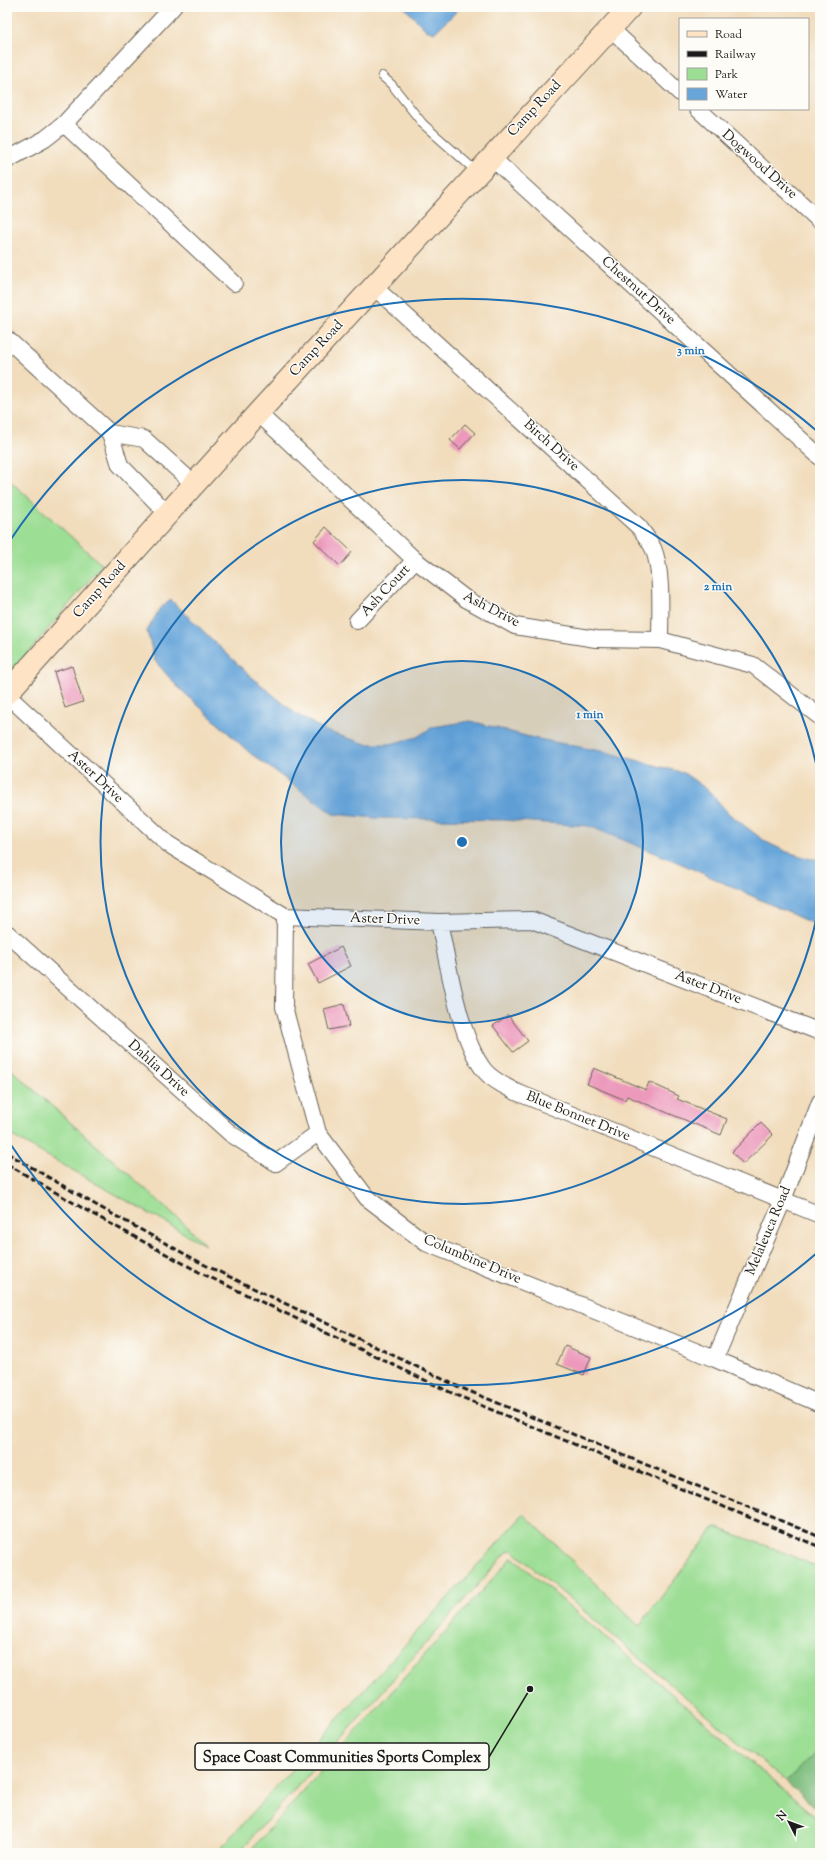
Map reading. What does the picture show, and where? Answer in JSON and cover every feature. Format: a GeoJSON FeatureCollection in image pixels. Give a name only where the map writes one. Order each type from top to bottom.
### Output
{"type":"FeatureCollection","features":[{"type":"Feature","properties":{"kind":"street"},"geometry":{"type":"LineString","coordinates":[[7,160],[44,140],[64,124],[173,7]]}},
{"type":"Feature","properties":{"kind":"street","name":"Camp Road"},"geometry":{"type":"LineString","coordinates":[[7,694],[258,413],[630,7]]}},
{"type":"Feature","properties":{"kind":"street"},"geometry":{"type":"LineString","coordinates":[[610,28],[679,92]]}},
{"type":"Feature","properties":{"kind":"street","name":"Dogwood Drive"},"geometry":{"type":"LineString","coordinates":[[699,110],[820,221]]}},
{"type":"Feature","properties":{"kind":"street"},"geometry":{"type":"LineString","coordinates":[[64,124],[234,283]]}},
{"type":"Feature","properties":{"kind":"street","name":"Chestnut Drive"},"geometry":{"type":"LineString","coordinates":[[484,165],[820,457]]}},
{"type":"Feature","properties":{"kind":"street","name":"Birch Drive"},"geometry":{"type":"LineString","coordinates":[[374,287],[639,527],[653,549],[657,563],[660,592],[660,640]]}},
{"type":"Feature","properties":{"kind":"street"},"geometry":{"type":"LineString","coordinates":[[7,338],[110,433],[120,465],[168,514]]}},
{"type":"Feature","properties":{"kind":"street","name":"Ash Drive"},"geometry":{"type":"LineString","coordinates":[[258,413],[415,560],[466,600],[516,626],[596,639],[660,640],[753,665],[820,717]]}},
{"type":"Feature","properties":{"kind":"street"},"geometry":{"type":"LineString","coordinates":[[110,433],[144,439],[194,484]]}},
{"type":"Feature","properties":{"kind":"street","name":"Ash Court"},"geometry":{"type":"LineString","coordinates":[[357,621],[415,560]]}},
{"type":"Feature","properties":{"kind":"street","name":"Aster Drive"},"geometry":{"type":"LineString","coordinates":[[7,694],[168,844],[285,916],[439,922],[532,920],[820,1032]]}},
{"type":"Feature","properties":{"kind":"street","name":"Columbine Drive"},"geometry":{"type":"LineString","coordinates":[[285,916],[284,1007],[318,1133],[367,1198],[426,1243],[715,1359],[820,1404]]}},
{"type":"Feature","properties":{"kind":"street","name":"Blue Bonnet Drive"},"geometry":{"type":"LineString","coordinates":[[439,922],[466,1034],[484,1070],[497,1082],[516,1092],[820,1215]]}},
{"type":"Feature","properties":{"kind":"street","name":"Dahlia Drive"},"geometry":{"type":"LineString","coordinates":[[7,933],[230,1134],[276,1163],[318,1133]]}},
{"type":"Feature","properties":{"kind":"street","name":"Melaleuca Road"},"geometry":{"type":"LineString","coordinates":[[715,1359],[782,1200],[820,1102]]}},
{"type":"Feature","properties":{"kind":"lane"},"geometry":{"type":"LineString","coordinates":[[382,76],[392,85],[423,124],[484,165]]}},
{"type":"Feature","properties":{"kind":"green space"},"geometry":{"type":"Polygon","coordinates":[[[7,478],[102,565],[7,678],[7,478]]]}},
{"type":"Feature","properties":{"kind":"green space"},"geometry":{"type":"Polygon","coordinates":[[[7,1066],[188,1227],[205,1245],[7,1133],[7,1066]]]}},
{"type":"Feature","properties":{"kind":"green space"},"geometry":{"type":"Polygon","coordinates":[[[524,1514],[639,1626],[715,1527],[780,1551],[820,1568],[820,1748],[786,1782],[512,1550],[508,1551],[238,1853],[216,1853],[524,1514]]]}},
{"type":"Feature","properties":{"kind":"green space"},"geometry":{"type":"Polygon","coordinates":[[[512,1557],[820,1821],[820,1853],[248,1853],[512,1557]]]}},
{"type":"Feature","properties":{"kind":"green space"},"geometry":{"type":"Polygon","coordinates":[[[820,1748],[820,1812],[786,1782],[820,1748]]]}},
{"type":"Feature","properties":{"kind":"water"},"geometry":{"type":"Polygon","coordinates":[[[404,7],[461,7],[434,33],[426,30],[404,7]]]}},
{"type":"Feature","properties":{"kind":"water"},"geometry":{"type":"Polygon","coordinates":[[[171,600],[247,673],[296,714],[326,731],[366,744],[390,744],[417,737],[433,727],[471,721],[533,738],[606,752],[684,773],[709,791],[729,814],[766,842],[787,852],[811,859],[820,859],[820,927],[682,864],[589,826],[504,820],[376,818],[333,814],[250,753],[176,685],[155,661],[147,631],[160,608],[171,600]]]}},
{"type":"Feature","properties":{"kind":"building"},"geometry":{"type":"Polygon","coordinates":[[[465,424],[475,433],[460,449],[450,440],[465,424]]]}},
{"type":"Feature","properties":{"kind":"building"},"geometry":{"type":"Polygon","coordinates":[[[326,527],[352,552],[340,566],[314,541],[326,527]]]}},
{"type":"Feature","properties":{"kind":"building"},"geometry":{"type":"Polygon","coordinates":[[[72,666],[83,702],[65,708],[54,672],[72,666]]]}},
{"type":"Feature","properties":{"kind":"building"},"geometry":{"type":"Polygon","coordinates":[[[341,947],[351,966],[318,983],[308,964],[341,947]]]}},
{"type":"Feature","properties":{"kind":"building"},"geometry":{"type":"Polygon","coordinates":[[[344,1004],[349,1026],[329,1030],[324,1009],[344,1004]]]}},
{"type":"Feature","properties":{"kind":"building"},"geometry":{"type":"Polygon","coordinates":[[[508,1015],[528,1041],[513,1052],[493,1026],[508,1015]]]}},
{"type":"Feature","properties":{"kind":"building"},"geometry":{"type":"Polygon","coordinates":[[[594,1068],[646,1090],[649,1082],[679,1096],[677,1099],[727,1119],[721,1135],[627,1096],[625,1100],[587,1084],[594,1068]]]}},
{"type":"Feature","properties":{"kind":"building"},"geometry":{"type":"Polygon","coordinates":[[[761,1123],[773,1135],[743,1164],[732,1152],[761,1123]]]}},
{"type":"Feature","properties":{"kind":"building"},"geometry":{"type":"Polygon","coordinates":[[[565,1346],[591,1357],[584,1375],[557,1364],[565,1346]]]}},
{"type":"Feature","properties":{"kind":"railway"},"geometry":{"type":"LineString","coordinates":[[7,1153],[96,1205],[203,1264],[457,1386],[820,1537]]}},
{"type":"Feature","properties":{"kind":"railway"},"geometry":{"type":"LineString","coordinates":[[7,1164],[91,1213],[199,1272],[454,1394],[820,1547]]}},
{"type":"Feature","properties":{"kind":"place","name":"Space Coast Communities Sports Complex"},"geometry":{"type":"Point","coordinates":[530,1689]}}]}
